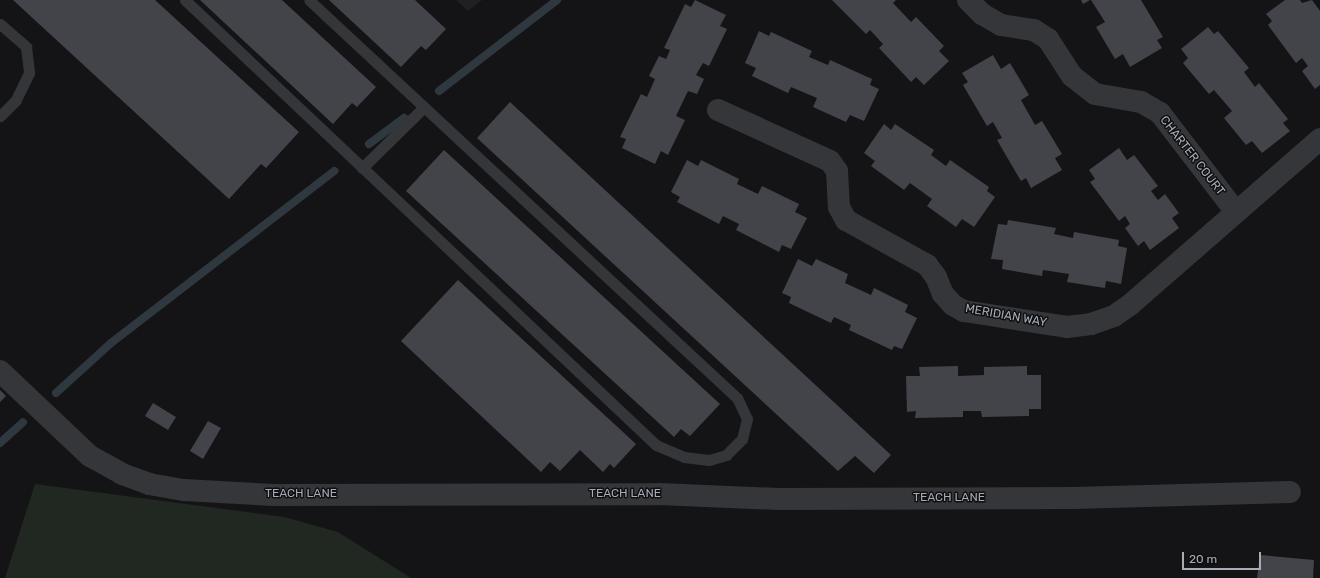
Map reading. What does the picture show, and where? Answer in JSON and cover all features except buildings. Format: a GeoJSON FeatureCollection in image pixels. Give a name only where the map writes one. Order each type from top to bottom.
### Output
{"type":"FeatureCollection","features":[{"type":"Feature","properties":{"kind":"street","name":"CHARTER COURT"},"geometry":{"type":"LineString","coordinates":[[968,0],[982,14],[1001,25],[1034,30],[1048,39],[1072,76],[1095,94],[1141,102],[1160,113],[1236,212]]}},
{"type":"Feature","properties":{"kind":"street","name":"MERIDIAN WAY"},"geometry":{"type":"LineString","coordinates":[[718,110],[830,161],[838,171],[839,207],[846,220],[927,265],[936,277],[943,294],[953,305],[964,311],[1067,327],[1091,324],[1114,316],[1131,304],[1320,139]]}},
{"type":"Feature","properties":{"kind":"street","name":"TEACH LANE"},"geometry":{"type":"LineString","coordinates":[[0,371],[90,456],[135,479],[184,490],[274,495],[659,494],[779,499],[1073,498],[1290,492]]}},
{"type":"Feature","properties":{"kind":"lane"},"geometry":{"type":"LineString","coordinates":[[185,0],[656,445],[684,457],[709,460],[726,455],[742,439],[747,419],[736,398],[309,0]]}},
{"type":"Feature","properties":{"kind":"lane"},"geometry":{"type":"LineString","coordinates":[[0,24],[26,48],[28,73],[16,100],[0,116]]}},
{"type":"Feature","properties":{"kind":"lane"},"geometry":{"type":"LineString","coordinates":[[362,168],[424,107]]}},
{"type":"Feature","properties":{"kind":"shaded area"},"geometry":{"type":"Polygon","coordinates":[[[456,0],[482,0],[468,11],[456,0]]]}},
{"type":"Feature","properties":{"kind":"shaded area"},"geometry":{"type":"Polygon","coordinates":[[[35,484],[284,517],[338,532],[411,578],[5,578],[35,484]]]}},
{"type":"Feature","properties":{"kind":"waterway"},"geometry":{"type":"LineString","coordinates":[[439,91],[557,0]]}},
{"type":"Feature","properties":{"kind":"waterway"},"geometry":{"type":"LineString","coordinates":[[369,144],[404,118]]}},
{"type":"Feature","properties":{"kind":"waterway"},"geometry":{"type":"LineString","coordinates":[[56,393],[111,343],[334,171]]}},
{"type":"Feature","properties":{"kind":"waterway"},"geometry":{"type":"LineString","coordinates":[[0,443],[23,422]]}}]}
